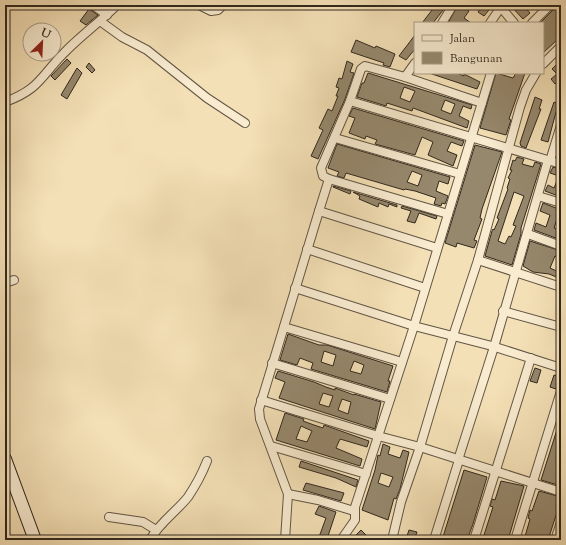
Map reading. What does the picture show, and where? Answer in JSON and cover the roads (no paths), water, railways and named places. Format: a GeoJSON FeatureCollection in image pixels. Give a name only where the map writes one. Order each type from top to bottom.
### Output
{"type":"FeatureCollection","features":[{"type":"Feature","properties":{"kind":"street"},"geometry":{"type":"LineString","coordinates":[[93,5],[107,14]]}},
{"type":"Feature","properties":{"kind":"street"},"geometry":{"type":"LineString","coordinates":[[5,102],[21,96],[44,78],[63,54],[117,5]]}},
{"type":"Feature","properties":{"kind":"street"},"geometry":{"type":"LineString","coordinates":[[199,5],[211,11],[218,10],[223,5]]}},
{"type":"Feature","properties":{"kind":"street"},"geometry":{"type":"LineString","coordinates":[[443,22],[454,5]]}},
{"type":"Feature","properties":{"kind":"street"},"geometry":{"type":"LineString","coordinates":[[533,22],[550,5]]}},
{"type":"Feature","properties":{"kind":"street"},"geometry":{"type":"LineString","coordinates":[[491,22],[500,6],[513,22]]}},
{"type":"Feature","properties":{"kind":"street"},"geometry":{"type":"LineString","coordinates":[[100,21],[122,36],[147,50],[207,98],[245,123]]}},
{"type":"Feature","properties":{"kind":"street"},"geometry":{"type":"LineString","coordinates":[[544,63],[561,46]]}},
{"type":"Feature","properties":{"kind":"street"},"geometry":{"type":"LineString","coordinates":[[405,77],[414,64]]}},
{"type":"Feature","properties":{"kind":"street"},"geometry":{"type":"LineString","coordinates":[[448,214],[329,179],[323,176],[321,168],[350,101],[360,69],[365,66],[405,77],[482,103]]}},
{"type":"Feature","properties":{"kind":"street"},"geometry":{"type":"LineString","coordinates":[[341,540],[355,520],[354,511],[414,326],[472,138],[490,74]]}},
{"type":"Feature","properties":{"kind":"street"},"geometry":{"type":"LineString","coordinates":[[392,540],[401,502],[420,447],[453,336],[478,260],[526,90],[535,74]]}},
{"type":"Feature","properties":{"kind":"street"},"geometry":{"type":"LineString","coordinates":[[350,101],[561,164]]}},
{"type":"Feature","properties":{"kind":"street"},"geometry":{"type":"LineString","coordinates":[[434,540],[494,347],[549,160],[561,125]]}},
{"type":"Feature","properties":{"kind":"street"},"geometry":{"type":"LineString","coordinates":[[334,138],[460,174]]}},
{"type":"Feature","properties":{"kind":"street"},"geometry":{"type":"LineString","coordinates":[[285,540],[288,494],[258,414],[272,363],[329,179]]}},
{"type":"Feature","properties":{"kind":"street"},"geometry":{"type":"LineString","coordinates":[[538,196],[561,203]]}},
{"type":"Feature","properties":{"kind":"street"},"geometry":{"type":"LineString","coordinates":[[319,211],[437,248]]}},
{"type":"Feature","properties":{"kind":"street"},"geometry":{"type":"LineString","coordinates":[[528,234],[561,246]]}},
{"type":"Feature","properties":{"kind":"street"},"geometry":{"type":"LineString","coordinates":[[307,249],[425,288]]}},
{"type":"Feature","properties":{"kind":"street"},"geometry":{"type":"LineString","coordinates":[[478,260],[561,287]]}},
{"type":"Feature","properties":{"kind":"street"},"geometry":{"type":"LineString","coordinates":[[5,283],[14,280]]}},
{"type":"Feature","properties":{"kind":"street"},"geometry":{"type":"LineString","coordinates":[[295,288],[414,326],[494,347],[561,368]]}},
{"type":"Feature","properties":{"kind":"street"},"geometry":{"type":"LineString","coordinates":[[504,311],[561,327]]}},
{"type":"Feature","properties":{"kind":"street"},"geometry":{"type":"LineString","coordinates":[[284,327],[402,362]]}},
{"type":"Feature","properties":{"kind":"street"},"geometry":{"type":"LineString","coordinates":[[474,540],[531,358]]}},
{"type":"Feature","properties":{"kind":"street"},"geometry":{"type":"LineString","coordinates":[[272,363],[390,399]]}},
{"type":"Feature","properties":{"kind":"street"},"geometry":{"type":"LineString","coordinates":[[515,540],[561,391]]}},
{"type":"Feature","properties":{"kind":"street"},"geometry":{"type":"LineString","coordinates":[[261,400],[378,436],[420,447],[561,492]]}},
{"type":"Feature","properties":{"kind":"street"},"geometry":{"type":"LineString","coordinates":[[271,446],[366,474]]}},
{"type":"Feature","properties":{"kind":"street"},"geometry":{"type":"LineString","coordinates":[[5,459],[35,540]]}},
{"type":"Feature","properties":{"kind":"street"},"geometry":{"type":"LineString","coordinates":[[150,540],[156,530],[187,497],[198,482],[207,461]]}},
{"type":"Feature","properties":{"kind":"street"},"geometry":{"type":"LineString","coordinates":[[288,494],[318,500],[354,511]]}},
{"type":"Feature","properties":{"kind":"street"},"geometry":{"type":"LineString","coordinates":[[109,517],[143,522],[156,530]]}},
{"type":"Feature","properties":{"kind":"street"},"geometry":{"type":"LineString","coordinates":[[556,540],[560,527]]}}]}
